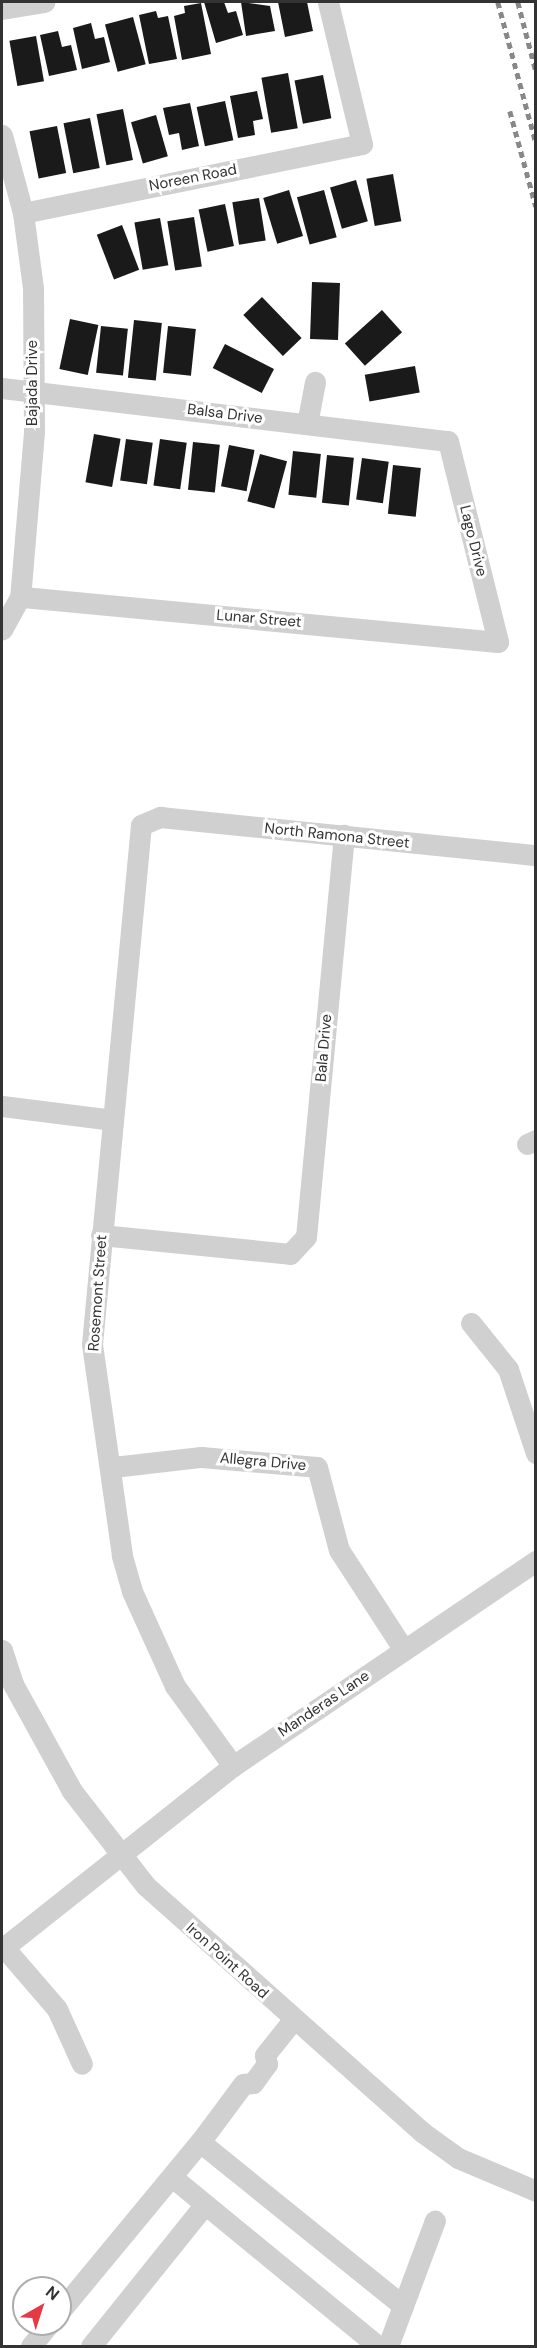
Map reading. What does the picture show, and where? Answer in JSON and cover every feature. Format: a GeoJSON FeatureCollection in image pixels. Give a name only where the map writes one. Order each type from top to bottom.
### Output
{"type":"FeatureCollection","features":[{"type":"Feature","properties":{"kind":"street"},"geometry":{"type":"LineString","coordinates":[[2,9],[44,2]]}},
{"type":"Feature","properties":{"kind":"street","name":"Noreen Road"},"geometry":{"type":"LineString","coordinates":[[24,213],[362,144],[328,2]]}},
{"type":"Feature","properties":{"kind":"street","name":"Bajada Drive"},"geometry":{"type":"LineString","coordinates":[[2,135],[24,213],[33,288],[33,389],[20,597],[2,629]]}},
{"type":"Feature","properties":{"kind":"street"},"geometry":{"type":"LineString","coordinates":[[307,424],[315,382]]}},
{"type":"Feature","properties":{"kind":"street","name":"Balsa Drive"},"geometry":{"type":"LineString","coordinates":[[2,388],[33,389],[448,441]]}},
{"type":"Feature","properties":{"kind":"street","name":"Lago Drive"},"geometry":{"type":"LineString","coordinates":[[448,441],[498,642]]}},
{"type":"Feature","properties":{"kind":"street","name":"Lunar Street"},"geometry":{"type":"LineString","coordinates":[[20,597],[498,642]]}},
{"type":"Feature","properties":{"kind":"street","name":"North Ramona Street"},"geometry":{"type":"LineString","coordinates":[[141,825],[160,817],[536,855]]}},
{"type":"Feature","properties":{"kind":"street","name":"Rosemont Street"},"geometry":{"type":"LineString","coordinates":[[141,825],[92,1344],[112,1467],[122,1555],[149,1635],[176,1686],[233,1766]]}},
{"type":"Feature","properties":{"kind":"street","name":"Bala Drive"},"geometry":{"type":"LineString","coordinates":[[101,1235],[290,1254],[306,1237],[344,835]]}},
{"type":"Feature","properties":{"kind":"street"},"geometry":{"type":"LineString","coordinates":[[2,1106],[113,1120]]}},
{"type":"Feature","properties":{"kind":"street"},"geometry":{"type":"LineString","coordinates":[[471,1323],[508,1369],[536,1453]]}},
{"type":"Feature","properties":{"kind":"street","name":"Allegra Drive"},"geometry":{"type":"LineString","coordinates":[[112,1467],[201,1457],[317,1467],[339,1550],[404,1650]]}},
{"type":"Feature","properties":{"kind":"street","name":"Manderas Lane"},"geometry":{"type":"LineString","coordinates":[[2,1947],[233,1766],[536,1561]]}},
{"type":"Feature","properties":{"kind":"street","name":"Iron Point Road"},"geometry":{"type":"LineString","coordinates":[[2,1650],[13,1684],[72,1791],[120,1856],[201,1939],[431,2138],[458,2157],[536,2191]]}},
{"type":"Feature","properties":{"kind":"street"},"geometry":{"type":"LineString","coordinates":[[2,1947],[57,2009],[82,2064]]}},
{"type":"Feature","properties":{"kind":"street"},"geometry":{"type":"LineString","coordinates":[[72,2297],[172,2177],[243,2084],[253,2083],[267,2064],[266,2055],[293,2020]]}},
{"type":"Feature","properties":{"kind":"street"},"geometry":{"type":"LineString","coordinates":[[200,2142],[403,2306]]}},
{"type":"Feature","properties":{"kind":"street"},"geometry":{"type":"LineString","coordinates":[[172,2177],[378,2346]]}},
{"type":"Feature","properties":{"kind":"street"},"geometry":{"type":"LineString","coordinates":[[92,2346],[205,2204]]}},
{"type":"Feature","properties":{"kind":"street"},"geometry":{"type":"LineString","coordinates":[[388,2346],[435,2220]]}},
{"type":"Feature","properties":{"kind":"building"},"geometry":{"type":"Polygon","coordinates":[[[204,2],[224,2],[228,13],[236,11],[243,35],[216,43],[204,2]]]}},
{"type":"Feature","properties":{"kind":"building"},"geometry":{"type":"Polygon","coordinates":[[[241,2],[270,6],[275,31],[246,36],[241,2]]]}},
{"type":"Feature","properties":{"kind":"building"},"geometry":{"type":"Polygon","coordinates":[[[278,2],[307,2],[313,31],[285,37],[278,2]]]}},
{"type":"Feature","properties":{"kind":"building"},"geometry":{"type":"Polygon","coordinates":[[[201,3],[211,54],[182,60],[174,16],[185,13],[184,6],[201,3]]]}},
{"type":"Feature","properties":{"kind":"building"},"geometry":{"type":"Polygon","coordinates":[[[156,11],[158,18],[168,16],[177,59],[149,64],[139,15],[156,11]]]}},
{"type":"Feature","properties":{"kind":"building"},"geometry":{"type":"Polygon","coordinates":[[[133,17],[146,64],[118,72],[105,25],[133,17]]]}},
{"type":"Feature","properties":{"kind":"building"},"geometry":{"type":"Polygon","coordinates":[[[91,23],[95,39],[104,37],[110,62],[82,69],[73,28],[91,23]]]}},
{"type":"Feature","properties":{"kind":"building"},"geometry":{"type":"Polygon","coordinates":[[[58,31],[62,47],[71,45],[77,70],[49,76],[40,35],[58,31]]]}},
{"type":"Feature","properties":{"kind":"building"},"geometry":{"type":"Polygon","coordinates":[[[36,36],[44,81],[17,86],[9,41],[36,36]]]}},
{"type":"Feature","properties":{"kind":"building"},"geometry":{"type":"Polygon","coordinates":[[[288,73],[298,128],[271,133],[261,78],[288,73]]]}},
{"type":"Feature","properties":{"kind":"building"},"geometry":{"type":"Polygon","coordinates":[[[323,75],[331,118],[303,124],[295,81],[323,75]]]}},
{"type":"Feature","properties":{"kind":"building"},"geometry":{"type":"Polygon","coordinates":[[[257,91],[263,119],[253,121],[255,135],[238,138],[230,96],[257,91]]]}},
{"type":"Feature","properties":{"kind":"building"},"geometry":{"type":"Polygon","coordinates":[[[225,101],[233,140],[205,146],[197,107],[225,101]]]}},
{"type":"Feature","properties":{"kind":"building"},"geometry":{"type":"Polygon","coordinates":[[[190,103],[199,146],[182,150],[179,133],[169,135],[163,108],[190,103]]]}},
{"type":"Feature","properties":{"kind":"building"},"geometry":{"type":"Polygon","coordinates":[[[123,109],[133,160],[106,165],[96,114],[123,109]]]}},
{"type":"Feature","properties":{"kind":"building"},"geometry":{"type":"Polygon","coordinates":[[[156,115],[168,156],[143,164],[131,122],[156,115]]]}},
{"type":"Feature","properties":{"kind":"building"},"geometry":{"type":"Polygon","coordinates":[[[90,118],[100,168],[73,173],[63,123],[90,118]]]}},
{"type":"Feature","properties":{"kind":"building"},"geometry":{"type":"Polygon","coordinates":[[[57,126],[66,173],[39,178],[30,131],[57,126]]]}},
{"type":"Feature","properties":{"kind":"building"},"geometry":{"type":"Polygon","coordinates":[[[393,174],[401,221],[375,226],[366,179],[393,174]]]}},
{"type":"Feature","properties":{"kind":"building"},"geometry":{"type":"Polygon","coordinates":[[[356,180],[368,221],[342,229],[330,187],[356,180]]]}},
{"type":"Feature","properties":{"kind":"building"},"geometry":{"type":"Polygon","coordinates":[[[289,190],[303,236],[277,244],[263,198],[289,190]]]}},
{"type":"Feature","properties":{"kind":"building"},"geometry":{"type":"Polygon","coordinates":[[[324,190],[337,237],[310,245],[297,197],[324,190]]]}},
{"type":"Feature","properties":{"kind":"building"},"geometry":{"type":"Polygon","coordinates":[[[259,198],[266,240],[239,245],[232,202],[259,198]]]}},
{"type":"Feature","properties":{"kind":"building"},"geometry":{"type":"Polygon","coordinates":[[[225,204],[234,246],[208,252],[199,210],[225,204]]]}},
{"type":"Feature","properties":{"kind":"building"},"geometry":{"type":"Polygon","coordinates":[[[194,217],[202,266],[175,271],[167,221],[194,217]]]}},
{"type":"Feature","properties":{"kind":"building"},"geometry":{"type":"Polygon","coordinates":[[[160,218],[168,265],[143,270],[134,223],[160,218]]]}},
{"type":"Feature","properties":{"kind":"building"},"geometry":{"type":"Polygon","coordinates":[[[122,225],[139,270],[114,279],[97,235],[122,225]]]}},
{"type":"Feature","properties":{"kind":"building"},"geometry":{"type":"Polygon","coordinates":[[[312,282],[340,283],[338,340],[310,339],[312,282]]]}},
{"type":"Feature","properties":{"kind":"building"},"geometry":{"type":"Polygon","coordinates":[[[262,297],[302,338],[283,356],[243,315],[262,297]]]}},
{"type":"Feature","properties":{"kind":"building"},"geometry":{"type":"Polygon","coordinates":[[[382,310],[402,332],[365,366],[345,343],[382,310]]]}},
{"type":"Feature","properties":{"kind":"building"},"geometry":{"type":"Polygon","coordinates":[[[70,319],[98,325],[88,375],[59,369],[70,319]]]}},
{"type":"Feature","properties":{"kind":"building"},"geometry":{"type":"Polygon","coordinates":[[[134,320],[162,323],[156,381],[128,378],[134,320]]]}},
{"type":"Feature","properties":{"kind":"building"},"geometry":{"type":"Polygon","coordinates":[[[101,326],[128,329],[123,376],[96,373],[101,326]]]}},
{"type":"Feature","properties":{"kind":"building"},"geometry":{"type":"Polygon","coordinates":[[[168,326],[196,329],[191,376],[163,373],[168,326]]]}},
{"type":"Feature","properties":{"kind":"building"},"geometry":{"type":"Polygon","coordinates":[[[225,344],[274,369],[262,393],[213,368],[225,344]]]}},
{"type":"Feature","properties":{"kind":"building"},"geometry":{"type":"Polygon","coordinates":[[[415,366],[420,393],[369,401],[365,375],[415,366]]]}},
{"type":"Feature","properties":{"kind":"building"},"geometry":{"type":"Polygon","coordinates":[[[94,434],[121,439],[112,487],[85,482],[94,434]]]}},
{"type":"Feature","properties":{"kind":"building"},"geometry":{"type":"Polygon","coordinates":[[[126,439],[153,443],[147,484],[120,481],[126,439]]]}},
{"type":"Feature","properties":{"kind":"building"},"geometry":{"type":"Polygon","coordinates":[[[160,439],[187,443],[180,489],[153,486],[160,439]]]}},
{"type":"Feature","properties":{"kind":"building"},"geometry":{"type":"Polygon","coordinates":[[[193,442],[220,445],[215,493],[188,490],[193,442]]]}},
{"type":"Feature","properties":{"kind":"building"},"geometry":{"type":"Polygon","coordinates":[[[229,445],[255,450],[247,491],[221,486],[229,445]]]}},
{"type":"Feature","properties":{"kind":"building"},"geometry":{"type":"Polygon","coordinates":[[[293,451],[321,454],[316,498],[288,495],[293,451]]]}},
{"type":"Feature","properties":{"kind":"building"},"geometry":{"type":"Polygon","coordinates":[[[260,454],[287,461],[274,509],[247,501],[260,454]]]}},
{"type":"Feature","properties":{"kind":"building"},"geometry":{"type":"Polygon","coordinates":[[[327,455],[354,458],[349,506],[322,503],[327,455]]]}},
{"type":"Feature","properties":{"kind":"building"},"geometry":{"type":"Polygon","coordinates":[[[362,458],[389,462],[383,503],[356,500],[362,458]]]}},
{"type":"Feature","properties":{"kind":"building"},"geometry":{"type":"Polygon","coordinates":[[[393,465],[421,468],[416,517],[388,514],[393,465]]]}},
{"type":"Feature","properties":{"kind":"railway"},"geometry":{"type":"LineString","coordinates":[[498,2],[536,143]]}},
{"type":"Feature","properties":{"kind":"railway"},"geometry":{"type":"LineString","coordinates":[[518,2],[536,71]]}},
{"type":"Feature","properties":{"kind":"railway"},"geometry":{"type":"LineString","coordinates":[[510,111],[536,207]]}}]}
